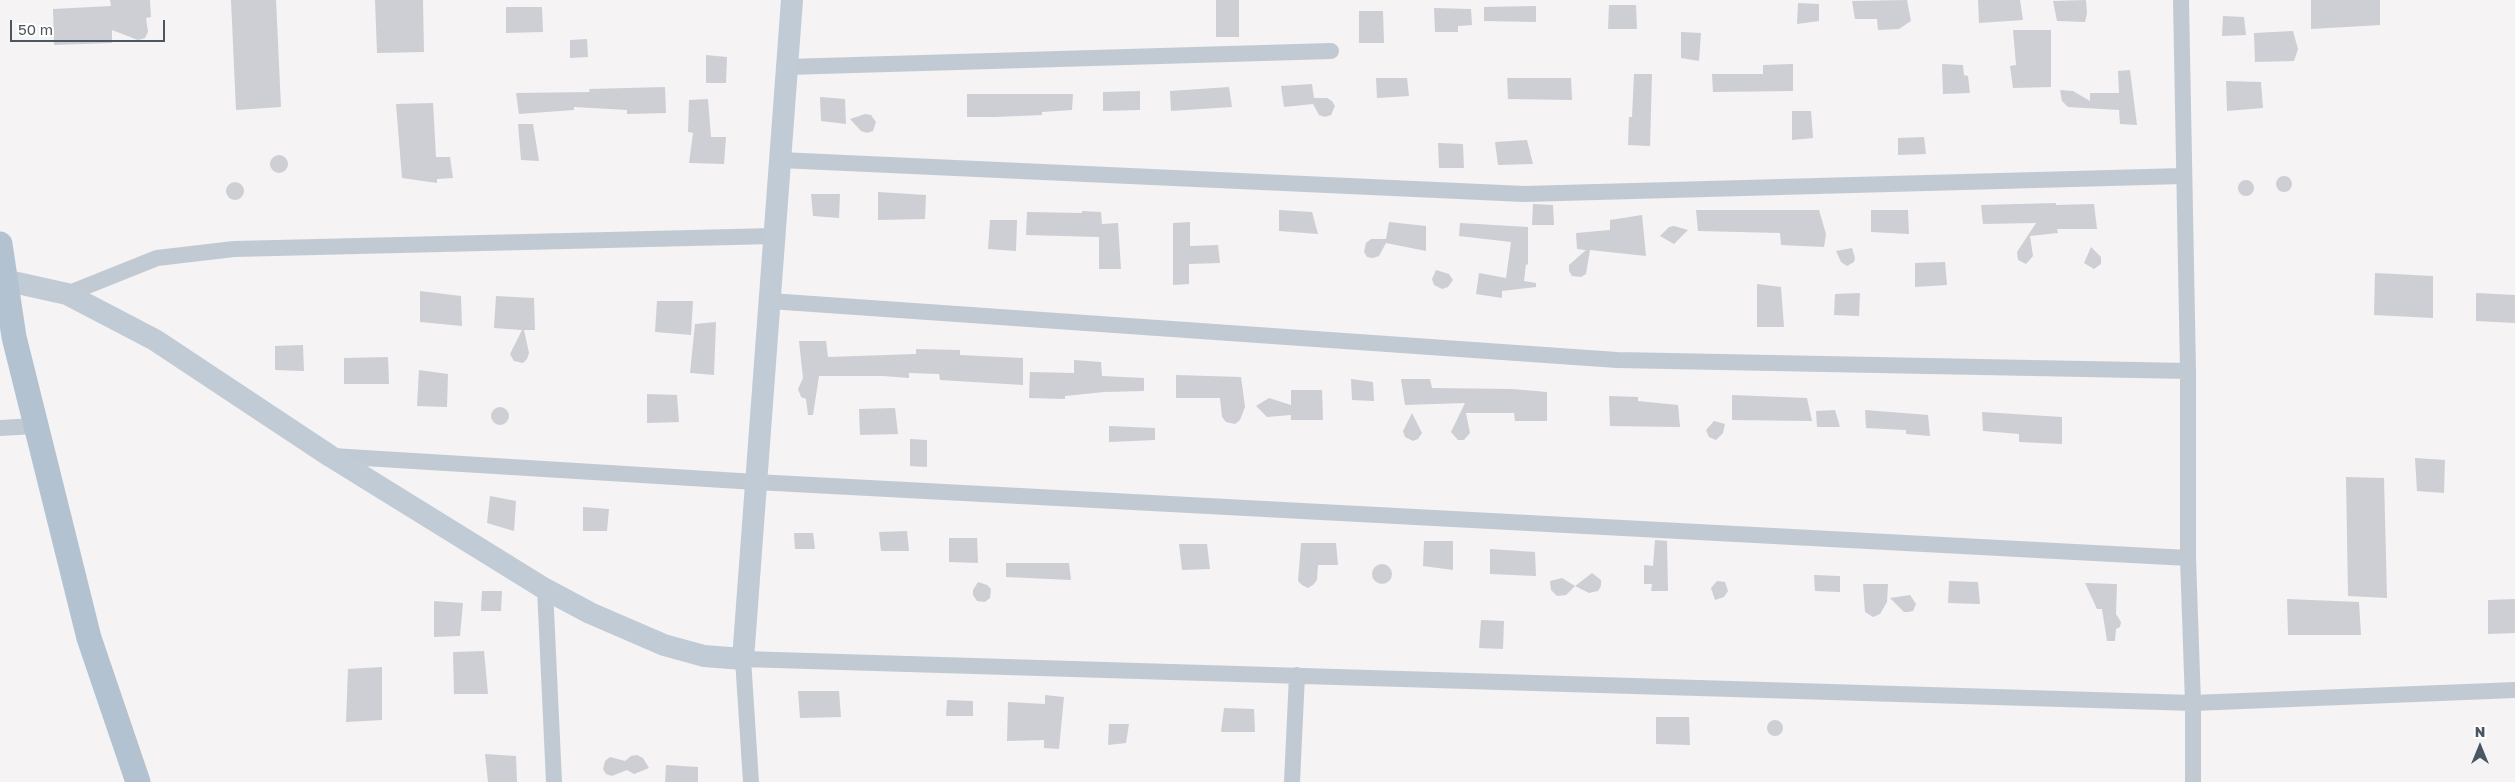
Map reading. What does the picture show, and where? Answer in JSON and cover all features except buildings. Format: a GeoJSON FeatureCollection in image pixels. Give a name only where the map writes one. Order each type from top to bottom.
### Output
{"type":"FeatureCollection","features":[{"type":"Feature","properties":{"kind":"main road"},"geometry":{"type":"LineString","coordinates":[[4,280],[67,294],[156,340],[330,456],[544,589],[590,613],[664,645],[704,656],[743,659],[792,0]]}},
{"type":"Feature","properties":{"kind":"main road"},"geometry":{"type":"LineString","coordinates":[[0,244],[14,337],[89,638],[138,782]]}},
{"type":"Feature","properties":{"kind":"street"},"geometry":{"type":"LineString","coordinates":[[2181,0],[2188,371],[2188,558],[2193,703],[2193,782]]}},
{"type":"Feature","properties":{"kind":"street"},"geometry":{"type":"LineString","coordinates":[[787,67],[1331,51]]}},
{"type":"Feature","properties":{"kind":"street"},"geometry":{"type":"LineString","coordinates":[[780,160],[1524,194],[2183,176]]}},
{"type":"Feature","properties":{"kind":"street"},"geometry":{"type":"LineString","coordinates":[[67,294],[157,258],[234,249],[774,236]]}},
{"type":"Feature","properties":{"kind":"street"},"geometry":{"type":"LineString","coordinates":[[770,302],[1617,360],[2188,371]]}},
{"type":"Feature","properties":{"kind":"street"},"geometry":{"type":"LineString","coordinates":[[0,428],[36,426]]}},
{"type":"Feature","properties":{"kind":"street"},"geometry":{"type":"LineString","coordinates":[[330,456],[756,482],[2188,558]]}},
{"type":"Feature","properties":{"kind":"street"},"geometry":{"type":"LineString","coordinates":[[544,589],[554,782]]}},
{"type":"Feature","properties":{"kind":"street"},"geometry":{"type":"LineString","coordinates":[[751,782],[743,659],[2193,703],[2515,690]]}},
{"type":"Feature","properties":{"kind":"street"},"geometry":{"type":"LineString","coordinates":[[1292,782],[1297,675]]}}]}
